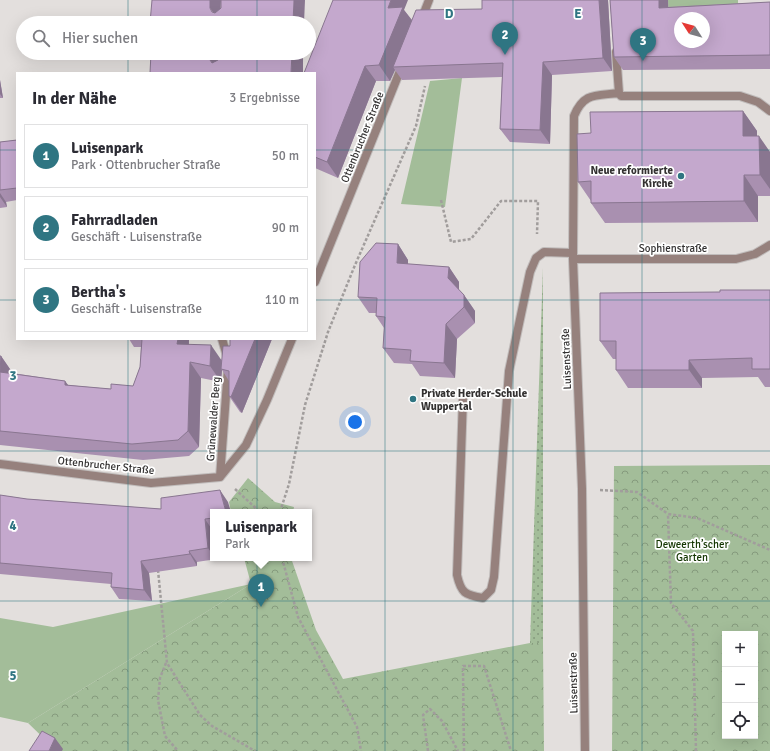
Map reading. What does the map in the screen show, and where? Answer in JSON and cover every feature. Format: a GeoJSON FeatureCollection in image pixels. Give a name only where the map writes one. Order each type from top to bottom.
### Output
{"type":"FeatureCollection","features":[{"type":"Feature","properties":{"kind":"street"},"geometry":{"type":"LineString","coordinates":[[418,29],[429,0]]}},
{"type":"Feature","properties":{"kind":"street"},"geometry":{"type":"LineString","coordinates":[[616,47],[619,93],[621,96],[740,96],[758,102],[770,111]]}},
{"type":"Feature","properties":{"kind":"street","name":"Ottenbrucher Straße"},"geometry":{"type":"LineString","coordinates":[[316,280],[406,58]]}},
{"type":"Feature","properties":{"kind":"street","name":"Luisenstraße"},"geometry":{"type":"LineString","coordinates":[[585,751],[582,489],[573,256],[574,116],[579,104],[590,96],[619,93]]}},
{"type":"Feature","properties":{"kind":"street","name":"Sophienstraße"},"geometry":{"type":"LineString","coordinates":[[536,258],[544,252],[573,256],[736,259],[755,254],[770,245]]}},
{"type":"Feature","properties":{"kind":"street"},"geometry":{"type":"LineString","coordinates":[[463,397],[457,575],[460,588],[468,596],[482,598],[491,590],[494,577],[509,372],[530,272],[536,258]]}},
{"type":"Feature","properties":{"kind":"street","name":"Grünewalder Berg"},"geometry":{"type":"LineString","coordinates":[[220,477],[228,360],[222,340]]}},
{"type":"Feature","properties":{"kind":"street"},"geometry":{"type":"LineString","coordinates":[[220,477],[246,445],[267,400],[292,340]]}},
{"type":"Feature","properties":{"kind":"street","name":"Ottenbrucher Straße"},"geometry":{"type":"LineString","coordinates":[[0,464],[150,483],[220,477]]}},
{"type":"Feature","properties":{"kind":"path"},"geometry":{"type":"LineString","coordinates":[[281,509],[289,484],[305,405],[328,332],[355,265],[416,126],[425,86]]}},
{"type":"Feature","properties":{"kind":"path"},"geometry":{"type":"LineString","coordinates":[[441,200],[450,242],[471,239],[501,201],[538,201],[536,258]]}},
{"type":"Feature","properties":{"kind":"path"},"geometry":{"type":"LineString","coordinates":[[220,477],[257,509]]}},
{"type":"Feature","properties":{"kind":"path"},"geometry":{"type":"LineString","coordinates":[[582,489],[637,492],[668,514],[697,518],[770,550]]}},
{"type":"Feature","properties":{"kind":"path"},"geometry":{"type":"LineString","coordinates":[[668,514],[671,603],[693,630],[696,751]]}},
{"type":"Feature","properties":{"kind":"path"},"geometry":{"type":"LineString","coordinates":[[283,561],[298,617],[357,727],[361,751]]}},
{"type":"Feature","properties":{"kind":"path"},"geometry":{"type":"LineString","coordinates":[[158,569],[167,663],[200,715],[212,726],[255,751]]}},
{"type":"Feature","properties":{"kind":"path"},"geometry":{"type":"LineString","coordinates":[[167,663],[160,678],[158,700],[165,736],[178,751]]}},
{"type":"Feature","properties":{"kind":"path"},"geometry":{"type":"LineString","coordinates":[[464,751],[463,666],[484,666],[511,751]]}},
{"type":"Feature","properties":{"kind":"path"},"geometry":{"type":"LineString","coordinates":[[428,751],[423,715],[430,709],[442,721],[458,751]]}},
{"type":"Feature","properties":{"kind":"green space"},"geometry":{"type":"Polygon","coordinates":[[[668,0],[738,0],[738,9],[710,14],[710,12],[674,12],[674,20],[669,21],[668,0]]]}},
{"type":"Feature","properties":{"kind":"green space"},"geometry":{"type":"Polygon","coordinates":[[[462,78],[445,207],[401,204],[430,81],[462,78]]]}},
{"type":"Feature","properties":{"kind":"green space"},"geometry":{"type":"Polygon","coordinates":[[[543,268],[543,643],[530,643],[543,268]]]}},
{"type":"Feature","properties":{"kind":"green space","name":"Deweerth’scher Garten"},"geometry":{"type":"Polygon","coordinates":[[[770,465],[770,751],[612,751],[614,466],[770,465]]]}},
{"type":"Feature","properties":{"kind":"green space"},"geometry":{"type":"Polygon","coordinates":[[[248,478],[275,502],[294,507],[294,509],[230,509],[229,502],[248,478]]]}},
{"type":"Feature","properties":{"kind":"green space"},"geometry":{"type":"Polygon","coordinates":[[[245,561],[292,561],[316,630],[343,679],[530,643],[543,643],[544,751],[57,751],[28,723],[251,584],[245,561]]]}},
{"type":"Feature","properties":{"kind":"green space"},"geometry":{"type":"Polygon","coordinates":[[[251,584],[28,723],[0,717],[0,618],[53,627],[251,584]]]}},
{"type":"Feature","properties":{"kind":"green space"},"geometry":{"type":"Polygon","coordinates":[[[715,684],[722,684],[722,739],[733,739],[733,751],[715,751],[715,684]]]}},
{"type":"Feature","properties":{"kind":"building"},"geometry":{"type":"Polygon","coordinates":[[[152,0],[210,0],[210,8],[212,12],[215,13],[221,8],[221,0],[294,0],[293,16],[151,16],[152,0]]]}},
{"type":"Feature","properties":{"kind":"building"},"geometry":{"type":"Polygon","coordinates":[[[333,0],[391,0],[388,8],[403,7],[379,65],[365,66],[327,162],[316,157],[316,72],[304,72],[309,60],[316,60],[316,43],[333,0]]]}},
{"type":"Feature","properties":{"kind":"building"},"geometry":{"type":"Polygon","coordinates":[[[482,0],[599,0],[603,58],[543,62],[540,130],[500,129],[503,63],[393,67],[416,10],[482,9],[482,0]]]}},
{"type":"Feature","properties":{"kind":"building"},"geometry":{"type":"Polygon","coordinates":[[[610,0],[659,0],[659,8],[770,2],[770,55],[614,57],[610,0]]]}},
{"type":"Feature","properties":{"kind":"building"},"geometry":{"type":"Polygon","coordinates":[[[151,60],[210,60],[212,63],[218,60],[292,60],[291,72],[150,72],[151,60]]]}},
{"type":"Feature","properties":{"kind":"building","name":"Neue reformierte Kirche"},"geometry":{"type":"Polygon","coordinates":[[[743,111],[743,136],[759,136],[760,175],[744,175],[744,201],[591,203],[591,181],[578,182],[577,134],[591,133],[590,112],[743,111]]]}},
{"type":"Feature","properties":{"kind":"building"},"geometry":{"type":"Polygon","coordinates":[[[16,140],[16,188],[0,190],[0,142],[16,140]]]}},
{"type":"Feature","properties":{"kind":"building"},"geometry":{"type":"Polygon","coordinates":[[[376,243],[398,244],[397,263],[449,267],[448,278],[464,295],[464,307],[446,324],[444,363],[410,361],[411,350],[383,348],[385,317],[376,316],[377,298],[358,297],[360,262],[376,243]]]}},
{"type":"Feature","properties":{"kind":"building"},"geometry":{"type":"Polygon","coordinates":[[[720,290],[770,290],[770,369],[752,369],[752,358],[689,360],[689,370],[616,370],[616,341],[600,341],[600,293],[720,292],[720,290]]]}},
{"type":"Feature","properties":{"kind":"building"},"geometry":{"type":"Polygon","coordinates":[[[142,340],[178,340],[177,344],[211,345],[210,366],[190,362],[188,431],[178,440],[132,444],[0,431],[0,372],[65,381],[65,385],[111,389],[111,384],[133,386],[140,367],[142,340]]]}},
{"type":"Feature","properties":{"kind":"building"},"geometry":{"type":"Polygon","coordinates":[[[230,340],[255,340],[231,397],[229,396],[229,371],[221,369],[223,346],[230,346],[230,340]]]}},
{"type":"Feature","properties":{"kind":"building"},"geometry":{"type":"Polygon","coordinates":[[[220,490],[225,509],[210,509],[210,518],[205,519],[208,548],[189,551],[190,554],[141,561],[144,590],[111,587],[112,573],[0,563],[0,495],[27,499],[161,509],[161,498],[220,490]]]}},
{"type":"Feature","properties":{"kind":"building"},"geometry":{"type":"Polygon","coordinates":[[[42,731],[55,738],[49,751],[29,751],[42,731]]]}},
{"type":"Feature","properties":{"kind":"place","name":"Fahrradladen"},"geometry":{"type":"Point","coordinates":[505,55]}},
{"type":"Feature","properties":{"kind":"place","name":"Bertha's"},"geometry":{"type":"Point","coordinates":[643,61]}},
{"type":"Feature","properties":{"kind":"place","name":"Neue reformierte Kirche"},"geometry":{"type":"Point","coordinates":[681,176]}},
{"type":"Feature","properties":{"kind":"place","name":"Private Herder-Schule Wuppertal"},"geometry":{"type":"Point","coordinates":[413,399]}},
{"type":"Feature","properties":{"kind":"place","name":"Luisenpark"},"geometry":{"type":"Point","coordinates":[261,607]}}]}
